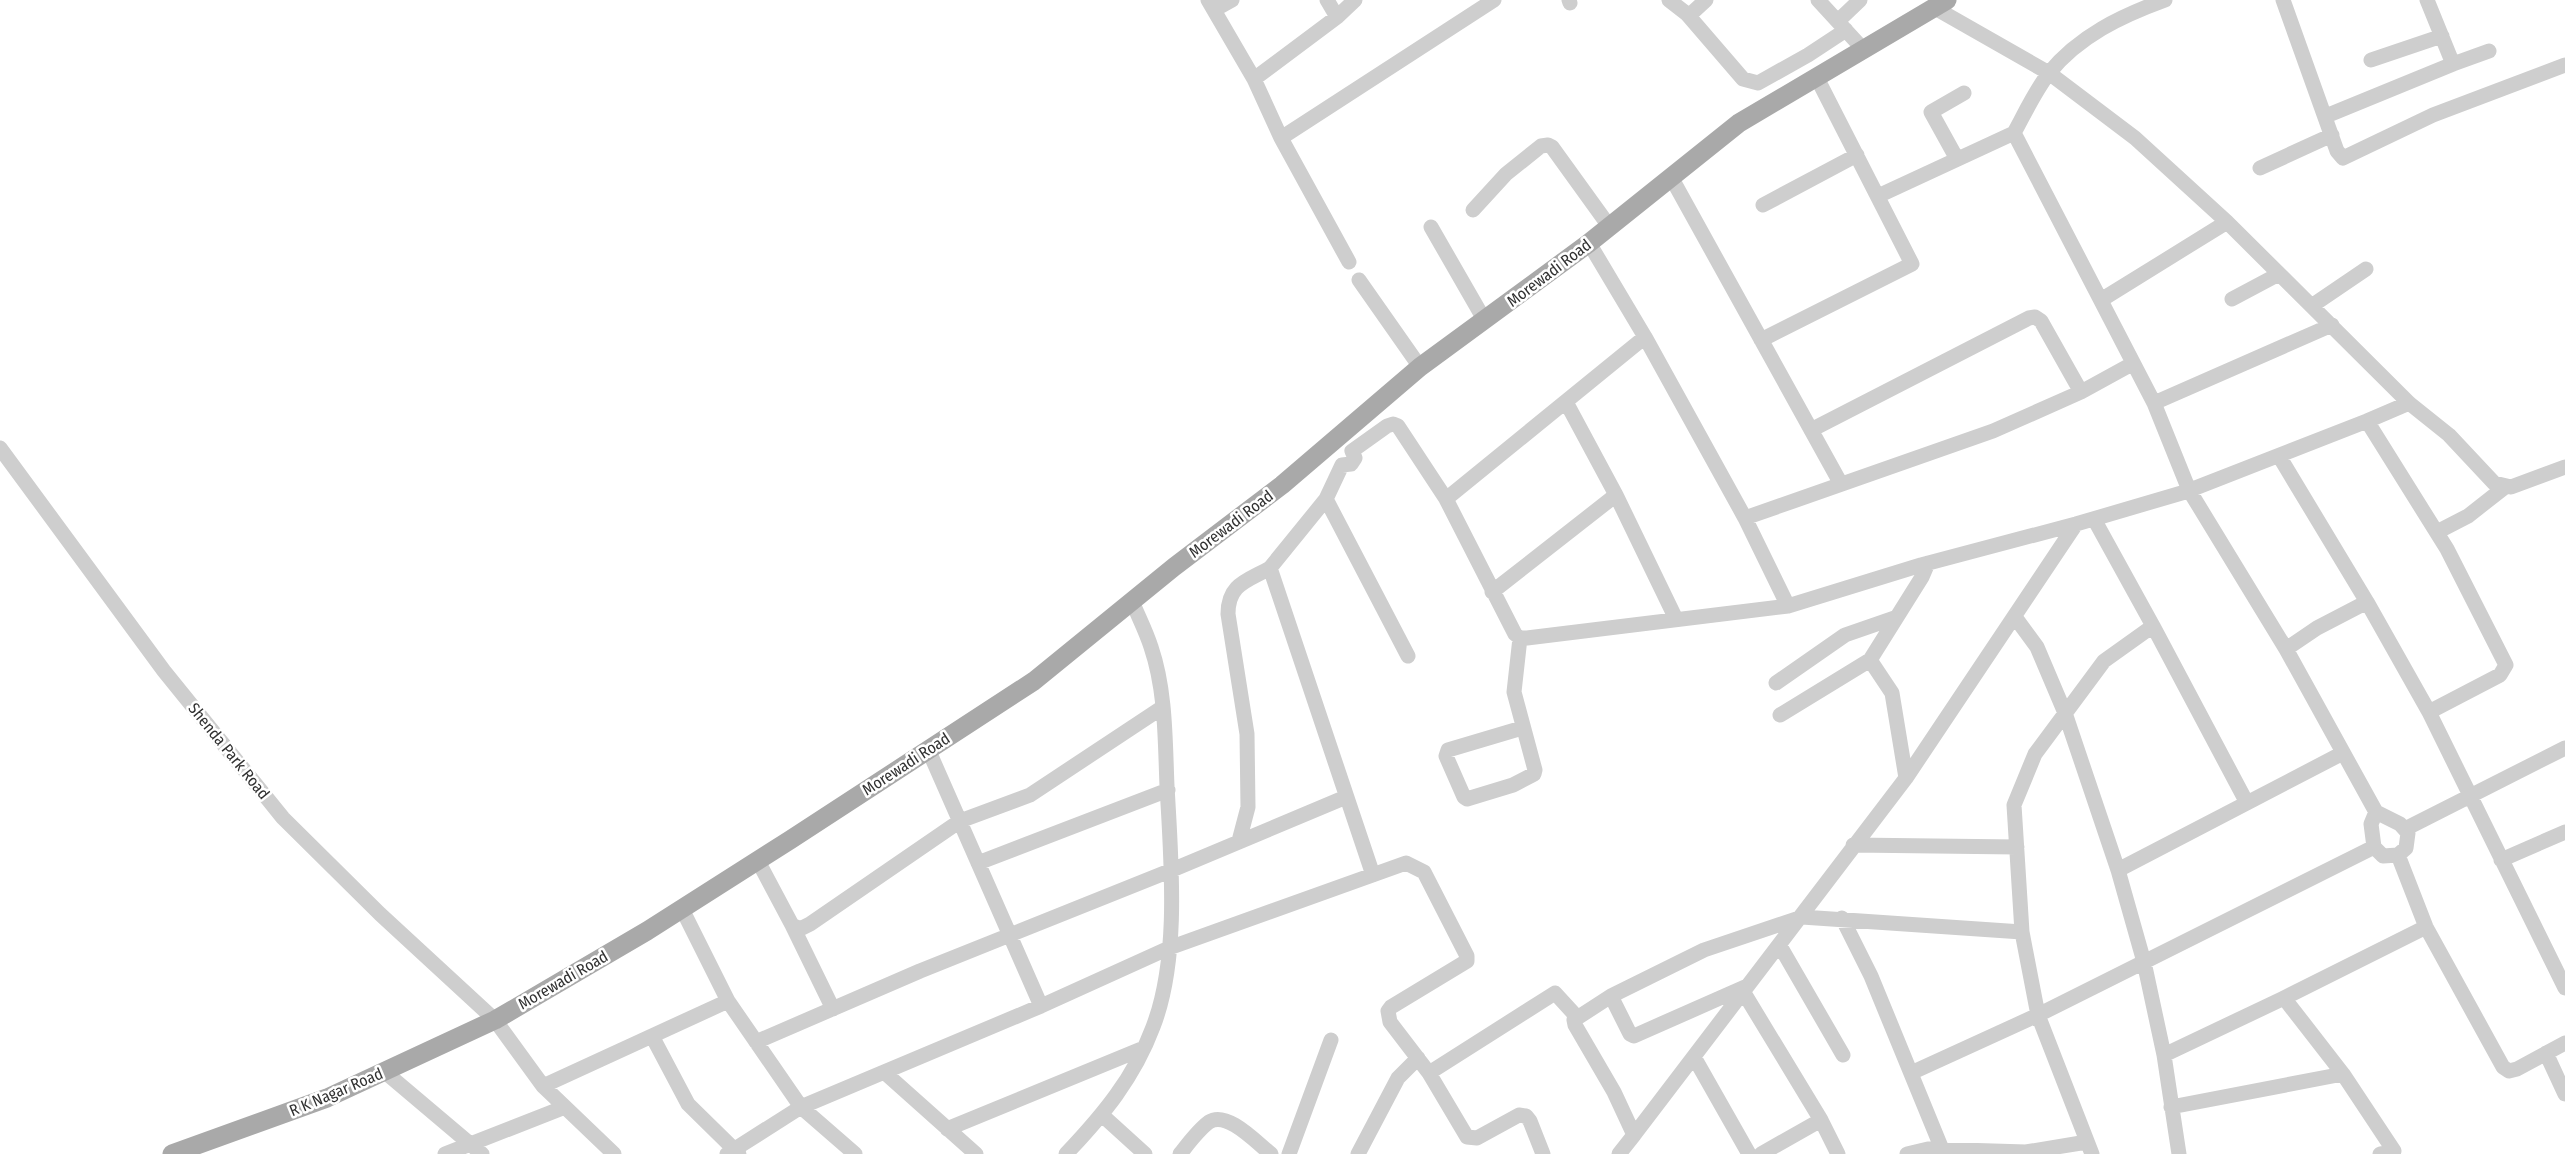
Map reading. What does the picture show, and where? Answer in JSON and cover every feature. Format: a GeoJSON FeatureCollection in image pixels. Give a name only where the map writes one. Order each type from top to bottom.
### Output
{"type":"FeatureCollection","features":[{"type":"Feature","properties":{"kind":"main road","name":"Morewadi Road"},"geometry":{"type":"LineString","coordinates":[[495,1020],[682,909],[1034,681],[1235,520],[1341,454],[1420,367],[1589,243],[1739,123],[1863,48],[1941,4]]}},
{"type":"Feature","properties":{"kind":"main road","name":"R K Nagar Road"},"geometry":{"type":"LineString","coordinates":[[172,1154],[207,1148],[328,1098],[495,1020]]}},
{"type":"Feature","properties":{"kind":"street"},"geometry":{"type":"LineString","coordinates":[[1232,0],[1211,5],[1254,79],[1280,138],[1349,262]]}},
{"type":"Feature","properties":{"kind":"street"},"geometry":{"type":"LineString","coordinates":[[1327,0],[1337,18]]}},
{"type":"Feature","properties":{"kind":"street"},"geometry":{"type":"LineString","coordinates":[[1254,79],[1337,18],[1355,0]]}},
{"type":"Feature","properties":{"kind":"street"},"geometry":{"type":"LineString","coordinates":[[1280,138],[1494,0]]}},
{"type":"Feature","properties":{"kind":"street"},"geometry":{"type":"LineString","coordinates":[[1669,0],[1687,14],[1743,79],[1758,83],[1808,55],[1842,25],[1860,0]]}},
{"type":"Feature","properties":{"kind":"street"},"geometry":{"type":"LineString","coordinates":[[1687,14],[1693,12],[1706,0]]}},
{"type":"Feature","properties":{"kind":"street"},"geometry":{"type":"LineString","coordinates":[[1818,0],[1863,48]]}},
{"type":"Feature","properties":{"kind":"street"},"geometry":{"type":"LineString","coordinates":[[1878,196],[2014,133],[2049,73],[2088,36],[2102,27],[2164,0]]}},
{"type":"Feature","properties":{"kind":"street"},"geometry":{"type":"LineString","coordinates":[[2283,0],[2337,151],[2343,158],[2434,115],[2565,65]]}},
{"type":"Feature","properties":{"kind":"street"},"geometry":{"type":"LineString","coordinates":[[2427,0],[2453,64]]}},
{"type":"Feature","properties":{"kind":"street"},"geometry":{"type":"LineString","coordinates":[[1941,4],[2049,73],[2135,138],[2227,222],[2313,305],[2409,403],[2449,435],[2494,483],[2511,487],[2565,467]]}},
{"type":"Feature","properties":{"kind":"street"},"geometry":{"type":"LineString","coordinates":[[2371,60],[2442,36]]}},
{"type":"Feature","properties":{"kind":"street"},"geometry":{"type":"LineString","coordinates":[[2326,116],[2489,51]]}},
{"type":"Feature","properties":{"kind":"street"},"geometry":{"type":"LineString","coordinates":[[1761,340],[1912,264],[1816,76]]}},
{"type":"Feature","properties":{"kind":"street"},"geometry":{"type":"LineString","coordinates":[[1956,160],[1931,112],[1964,94]]}},
{"type":"Feature","properties":{"kind":"street"},"geometry":{"type":"LineString","coordinates":[[2014,133],[2101,300],[2132,364],[2154,403],[2189,490],[2286,649],[2376,812],[2405,829],[2408,842],[2403,852],[2398,856],[2383,856],[2374,847],[2371,824],[2376,812]]}},
{"type":"Feature","properties":{"kind":"street"},"geometry":{"type":"LineString","coordinates":[[2260,168],[2332,136]]}},
{"type":"Feature","properties":{"kind":"street"},"geometry":{"type":"LineString","coordinates":[[1473,210],[1506,174],[1541,146],[1548,145],[1552,147],[1609,226]]}},
{"type":"Feature","properties":{"kind":"street"},"geometry":{"type":"LineString","coordinates":[[1763,205],[1857,154]]}},
{"type":"Feature","properties":{"kind":"street"},"geometry":{"type":"LineString","coordinates":[[1671,177],[1841,484]]}},
{"type":"Feature","properties":{"kind":"street"},"geometry":{"type":"LineString","coordinates":[[2101,300],[2227,222]]}},
{"type":"Feature","properties":{"kind":"street"},"geometry":{"type":"LineString","coordinates":[[1431,227],[1485,321]]}},
{"type":"Feature","properties":{"kind":"street"},"geometry":{"type":"LineString","coordinates":[[1589,243],[1645,337],[1745,518],[1788,606]]}},
{"type":"Feature","properties":{"kind":"street"},"geometry":{"type":"LineString","coordinates":[[2313,305],[2366,269]]}},
{"type":"Feature","properties":{"kind":"street"},"geometry":{"type":"LineString","coordinates":[[2232,298],[2279,274]]}},
{"type":"Feature","properties":{"kind":"street"},"geometry":{"type":"LineString","coordinates":[[1358,280],[1420,367]]}},
{"type":"Feature","properties":{"kind":"street"},"geometry":{"type":"LineString","coordinates":[[1811,430],[2029,318],[2036,317],[2041,321],[2081,392]]}},
{"type":"Feature","properties":{"kind":"street"},"geometry":{"type":"LineString","coordinates":[[2154,403],[2332,324]]}},
{"type":"Feature","properties":{"kind":"street"},"geometry":{"type":"LineString","coordinates":[[1446,500],[1645,337]]}},
{"type":"Feature","properties":{"kind":"street"},"geometry":{"type":"LineString","coordinates":[[1745,518],[1993,431],[2081,392],[2132,364]]}},
{"type":"Feature","properties":{"kind":"street"},"geometry":{"type":"LineString","coordinates":[[1566,402],[1616,495],[1676,619]]}},
{"type":"Feature","properties":{"kind":"street"},"geometry":{"type":"LineString","coordinates":[[1520,638],[1788,606],[1928,563],[2094,519],[2189,490],[2409,403]]}},
{"type":"Feature","properties":{"kind":"street"},"geometry":{"type":"LineString","coordinates":[[2367,421],[2437,532],[2506,665],[2500,675],[2429,712]]}},
{"type":"Feature","properties":{"kind":"street"},"geometry":{"type":"LineString","coordinates":[[1239,841],[1248,807],[1247,734],[1228,614],[1228,599],[1235,588],[1270,568],[1326,499],[1341,454],[1386,426],[1393,424],[1398,426],[1446,500],[1492,592],[1520,638]]}},
{"type":"Feature","properties":{"kind":"street","name":"Shenda Park Road"},"geometry":{"type":"LineString","coordinates":[[0,448],[164,671],[283,818],[380,914],[495,1020],[543,1086],[614,1154]]}},
{"type":"Feature","properties":{"kind":"street"},"geometry":{"type":"LineString","coordinates":[[2279,456],[2367,602],[2429,712],[2565,988]]}},
{"type":"Feature","properties":{"kind":"street"},"geometry":{"type":"LineString","coordinates":[[2437,532],[2468,516],[2505,487]]}},
{"type":"Feature","properties":{"kind":"street"},"geometry":{"type":"LineString","coordinates":[[1492,592],[1616,495]]}},
{"type":"Feature","properties":{"kind":"street"},"geometry":{"type":"LineString","coordinates":[[1326,499],[1408,656]]}},
{"type":"Feature","properties":{"kind":"street"},"geometry":{"type":"LineString","coordinates":[[2094,519],[2247,803]]}},
{"type":"Feature","properties":{"kind":"street"},"geometry":{"type":"LineString","coordinates":[[1619,1154],[1780,946],[1853,845],[1906,778],[2076,524]]}},
{"type":"Feature","properties":{"kind":"street"},"geometry":{"type":"LineString","coordinates":[[1780,715],[1870,660],[1898,618],[1928,563]]}},
{"type":"Feature","properties":{"kind":"street"},"geometry":{"type":"LineString","coordinates":[[1270,568],[1373,875]]}},
{"type":"Feature","properties":{"kind":"street"},"geometry":{"type":"LineString","coordinates":[[1066,1154],[1102,1115],[1137,1063],[1154,1025],[1164,984],[1169,948],[1172,870],[1164,707],[1151,647],[1132,602]]}},
{"type":"Feature","properties":{"kind":"street"},"geometry":{"type":"LineString","coordinates":[[2286,649],[2317,628],[2367,602]]}},
{"type":"Feature","properties":{"kind":"street"},"geometry":{"type":"LineString","coordinates":[[2015,617],[2037,647],[2065,713],[2118,870],[2144,962],[2164,1055],[2179,1154]]}},
{"type":"Feature","properties":{"kind":"street"},"geometry":{"type":"LineString","coordinates":[[1776,683],[1845,635],[1898,618]]}},
{"type":"Feature","properties":{"kind":"street"},"geometry":{"type":"LineString","coordinates":[[1907,1154],[1928,1149],[1944,1152],[2026,1153],[2090,1148],[2038,1015],[2022,932],[2014,805],[2035,754],[2104,661],[2153,626]]}},
{"type":"Feature","properties":{"kind":"street"},"geometry":{"type":"LineString","coordinates":[[1520,638],[1514,692],[1522,728],[1535,770],[1534,774],[1514,785],[1467,799],[1464,798],[1446,756],[1448,750],[1522,728]]}},
{"type":"Feature","properties":{"kind":"street"},"geometry":{"type":"LineString","coordinates":[[1870,660],[1892,693],[1906,778]]}},
{"type":"Feature","properties":{"kind":"street"},"geometry":{"type":"LineString","coordinates":[[792,925],[800,929],[810,924],[960,821],[1030,795],[1164,707]]}},
{"type":"Feature","properties":{"kind":"street"},"geometry":{"type":"LineString","coordinates":[[2405,829],[2565,748]]}},
{"type":"Feature","properties":{"kind":"street"},"geometry":{"type":"LineString","coordinates":[[928,749],[1041,1006]]}},
{"type":"Feature","properties":{"kind":"street"},"geometry":{"type":"LineString","coordinates":[[2118,870],[2344,753]]}},
{"type":"Feature","properties":{"kind":"street"},"geometry":{"type":"LineString","coordinates":[[978,863],[1168,790]]}},
{"type":"Feature","properties":{"kind":"street"},"geometry":{"type":"LineString","coordinates":[[756,1042],[1009,934],[1172,870],[1346,797]]}},
{"type":"Feature","properties":{"kind":"street"},"geometry":{"type":"LineString","coordinates":[[2501,860],[2565,832]]}},
{"type":"Feature","properties":{"kind":"street"},"geometry":{"type":"LineString","coordinates":[[1853,845],[2017,847]]}},
{"type":"Feature","properties":{"kind":"street"},"geometry":{"type":"LineString","coordinates":[[1911,1073],[2038,1015],[2374,847]]}},
{"type":"Feature","properties":{"kind":"street"},"geometry":{"type":"LineString","coordinates":[[2398,856],[2426,927],[2503,1067],[2509,1071],[2517,1069],[2565,1043]]}},
{"type":"Feature","properties":{"kind":"street"},"geometry":{"type":"LineString","coordinates":[[758,860],[833,1008]]}},
{"type":"Feature","properties":{"kind":"street"},"geometry":{"type":"LineString","coordinates":[[652,1036],[688,1104],[734,1152],[802,1106],[1041,1006],[1169,948],[1406,863],[1424,872],[1467,956],[1467,961],[1388,1011],[1390,1022],[1429,1073],[1467,1137],[1477,1138],[1519,1115],[1526,1116],[1530,1121],[1543,1154]]}},
{"type":"Feature","properties":{"kind":"street"},"geometry":{"type":"LineString","coordinates":[[682,909],[728,1001],[756,1042],[802,1106],[855,1154]]}},
{"type":"Feature","properties":{"kind":"street"},"geometry":{"type":"LineString","coordinates":[[1634,1135],[1614,1092],[1575,1025],[1577,1017],[1611,996],[1704,950],[1802,917],[1842,918],[2022,932]]}},
{"type":"Feature","properties":{"kind":"street"},"geometry":{"type":"LineString","coordinates":[[1842,918],[1870,976],[1944,1152]]}},
{"type":"Feature","properties":{"kind":"street"},"geometry":{"type":"LineString","coordinates":[[2164,1055],[2426,927]]}},
{"type":"Feature","properties":{"kind":"street"},"geometry":{"type":"LineString","coordinates":[[1780,946],[1843,1055]]}},
{"type":"Feature","properties":{"kind":"street"},"geometry":{"type":"LineString","coordinates":[[1611,996],[1630,1034],[1634,1036],[1747,988]]}},
{"type":"Feature","properties":{"kind":"street"},"geometry":{"type":"LineString","coordinates":[[1747,988],[1838,1154]]}},
{"type":"Feature","properties":{"kind":"street"},"geometry":{"type":"LineString","coordinates":[[1429,1073],[1555,993],[1577,1017]]}},
{"type":"Feature","properties":{"kind":"street"},"geometry":{"type":"LineString","coordinates":[[2284,998],[2343,1074],[2390,1153]]}},
{"type":"Feature","properties":{"kind":"street"},"geometry":{"type":"LineString","coordinates":[[543,1086],[728,1001]]}},
{"type":"Feature","properties":{"kind":"street"},"geometry":{"type":"LineString","coordinates":[[1289,1154],[1331,1040]]}},
{"type":"Feature","properties":{"kind":"street"},"geometry":{"type":"LineString","coordinates":[[947,1129],[1144,1048]]}},
{"type":"Feature","properties":{"kind":"street"},"geometry":{"type":"LineString","coordinates":[[2546,1053],[2565,1094]]}},
{"type":"Feature","properties":{"kind":"street"},"geometry":{"type":"LineString","coordinates":[[1694,1057],[1749,1154]]}},
{"type":"Feature","properties":{"kind":"street"},"geometry":{"type":"LineString","coordinates":[[1358,1154],[1398,1078],[1418,1058]]}},
{"type":"Feature","properties":{"kind":"street"},"geometry":{"type":"LineString","coordinates":[[385,1072],[477,1149]]}},
{"type":"Feature","properties":{"kind":"street"},"geometry":{"type":"LineString","coordinates":[[884,1072],[976,1154]]}},
{"type":"Feature","properties":{"kind":"street"},"geometry":{"type":"LineString","coordinates":[[2171,1106],[2343,1074]]}},
{"type":"Feature","properties":{"kind":"street"},"geometry":{"type":"LineString","coordinates":[[446,1154],[477,1149],[565,1108]]}},
{"type":"Feature","properties":{"kind":"street"},"geometry":{"type":"LineString","coordinates":[[1102,1115],[1145,1154]]}},
{"type":"Feature","properties":{"kind":"street"},"geometry":{"type":"LineString","coordinates":[[1180,1154],[1207,1123],[1218,1119],[1234,1124],[1271,1154]]}},
{"type":"Feature","properties":{"kind":"street"},"geometry":{"type":"LineString","coordinates":[[1761,1154],[1821,1120]]}}]}
